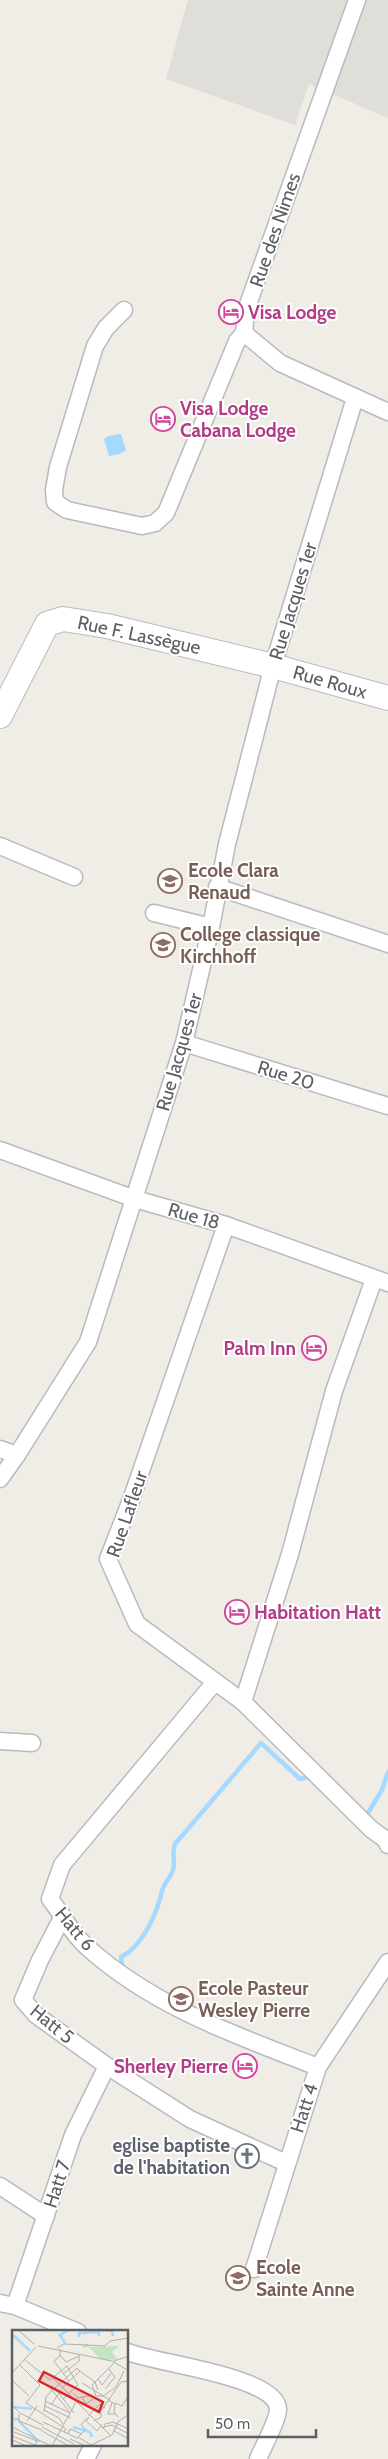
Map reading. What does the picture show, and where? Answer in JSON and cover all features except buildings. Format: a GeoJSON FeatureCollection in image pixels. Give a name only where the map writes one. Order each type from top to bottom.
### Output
{"type":"FeatureCollection","features":[{"type":"Feature","properties":{"kind":"street","name":"Rue des Nimes"},"geometry":{"type":"LineString","coordinates":[[244,333],[246,310],[357,0]]}},
{"type":"Feature","properties":{"kind":"street"},"geometry":{"type":"LineString","coordinates":[[124,310],[106,328],[95,346],[58,467],[54,490],[56,502],[67,510],[142,526],[155,523],[166,513],[237,341],[244,333],[280,364],[388,412]]}},
{"type":"Feature","properties":{"kind":"street","name":"Rue Jacques 1er"},"geometry":{"type":"LineString","coordinates":[[0,1479],[17,1456],[88,1342],[135,1199],[184,1043],[211,927],[217,887],[273,666],[355,398]]}},
{"type":"Feature","properties":{"kind":"street","name":"Rue F. Lassègue"},"geometry":{"type":"LineString","coordinates":[[0,716],[47,624],[64,618],[107,626],[273,666]]}},
{"type":"Feature","properties":{"kind":"street","name":"Rue Roux"},"geometry":{"type":"LineString","coordinates":[[273,666],[388,698]]}},
{"type":"Feature","properties":{"kind":"street"},"geometry":{"type":"LineString","coordinates":[[0,846],[74,877]]}},
{"type":"Feature","properties":{"kind":"street"},"geometry":{"type":"LineString","coordinates":[[217,887],[388,944]]}},
{"type":"Feature","properties":{"kind":"street"},"geometry":{"type":"LineString","coordinates":[[154,913],[211,927]]}},
{"type":"Feature","properties":{"kind":"street","name":"Rue 20"},"geometry":{"type":"LineString","coordinates":[[184,1043],[388,1106]]}},
{"type":"Feature","properties":{"kind":"street","name":"Rue 18"},"geometry":{"type":"LineString","coordinates":[[0,1150],[135,1199],[226,1225],[381,1281]]}},
{"type":"Feature","properties":{"kind":"street","name":"Rue Lafleur"},"geometry":{"type":"LineString","coordinates":[[226,1225],[131,1500],[108,1559],[137,1624],[243,1702],[370,1828],[387,1839]]}},
{"type":"Feature","properties":{"kind":"street"},"geometry":{"type":"LineString","coordinates":[[243,1702],[290,1554],[334,1391],[381,1281]]}},
{"type":"Feature","properties":{"kind":"street"},"geometry":{"type":"LineString","coordinates":[[0,1449],[17,1456]]}},
{"type":"Feature","properties":{"kind":"street","name":"Hatt 6"},"geometry":{"type":"LineString","coordinates":[[215,1682],[62,1865],[50,1899],[85,1946],[134,1984],[218,2029],[318,2067]]}},
{"type":"Feature","properties":{"kind":"street"},"geometry":{"type":"LineString","coordinates":[[0,1741],[32,1743]]}},
{"type":"Feature","properties":{"kind":"street","name":"Hatt 5"},"geometry":{"type":"LineString","coordinates":[[63,1916],[40,1960],[23,2000],[36,2015],[107,2066]]}},
{"type":"Feature","properties":{"kind":"street","name":"Hatt 4"},"geometry":{"type":"LineString","coordinates":[[254,2269],[286,2163],[318,2067],[388,1962]]}},
{"type":"Feature","properties":{"kind":"street"},"geometry":{"type":"LineString","coordinates":[[107,2066],[190,2118],[286,2163]]}},
{"type":"Feature","properties":{"kind":"street","name":"Hatt 7"},"geometry":{"type":"LineString","coordinates":[[8,2304],[46,2216],[73,2135],[107,2066]]}},
{"type":"Feature","properties":{"kind":"street"},"geometry":{"type":"LineString","coordinates":[[0,2186],[46,2216]]}},
{"type":"Feature","properties":{"kind":"street"},"geometry":{"type":"LineString","coordinates":[[8,2304],[73,2330]]}},
{"type":"Feature","properties":{"kind":"street"},"geometry":{"type":"LineString","coordinates":[[130,2359],[222,2373],[268,2393],[276,2399],[278,2410],[258,2459]]}},
{"type":"Feature","properties":{"kind":"street"},"geometry":{"type":"LineString","coordinates":[[86,2459],[92,2446]]}},
{"type":"Feature","properties":{"kind":"shaded area"},"geometry":{"type":"Polygon","coordinates":[[[188,0],[388,0],[388,118],[309,84],[295,125],[166,79],[188,0]]]}},
{"type":"Feature","properties":{"kind":"water"},"geometry":{"type":"Polygon","coordinates":[[[121,434],[126,450],[120,454],[109,456],[104,439],[108,436],[121,434]]]}},
{"type":"Feature","properties":{"kind":"waterway"},"geometry":{"type":"LineString","coordinates":[[123,1970],[121,1957],[136,1945],[148,1928],[157,1909],[163,1888],[172,1873],[175,1844],[261,1743],[300,1779],[313,1776]]}},
{"type":"Feature","properties":{"kind":"waterway"},"geometry":{"type":"LineString","coordinates":[[365,1818],[382,1790],[388,1772]]}},
{"type":"Feature","properties":{"kind":"place","name":"Visa Lodge"},"geometry":{"type":"Point","coordinates":[231,312]}},
{"type":"Feature","properties":{"kind":"place","name":"Visa Lodge Cabana Lodge"},"geometry":{"type":"Point","coordinates":[163,419]}},
{"type":"Feature","properties":{"kind":"place","name":"Ecole Clara Renaud"},"geometry":{"type":"Point","coordinates":[170,881]}},
{"type":"Feature","properties":{"kind":"place","name":"College classique Kirchhoff"},"geometry":{"type":"Point","coordinates":[163,945]}},
{"type":"Feature","properties":{"kind":"place","name":"Palm Inn"},"geometry":{"type":"Point","coordinates":[314,1348]}},
{"type":"Feature","properties":{"kind":"place","name":"Habitation Hatt"},"geometry":{"type":"Point","coordinates":[237,1612]}},
{"type":"Feature","properties":{"kind":"place","name":"Ecole Pasteur Wesley Pierre"},"geometry":{"type":"Point","coordinates":[181,1999]}},
{"type":"Feature","properties":{"kind":"place","name":"Sherley Pierre"},"geometry":{"type":"Point","coordinates":[245,2066]}},
{"type":"Feature","properties":{"kind":"place","name":"eglise baptiste de l'habitation"},"geometry":{"type":"Point","coordinates":[247,2156]}},
{"type":"Feature","properties":{"kind":"place","name":"Ecole Sainte Anne"},"geometry":{"type":"Point","coordinates":[238,2278]}}]}
